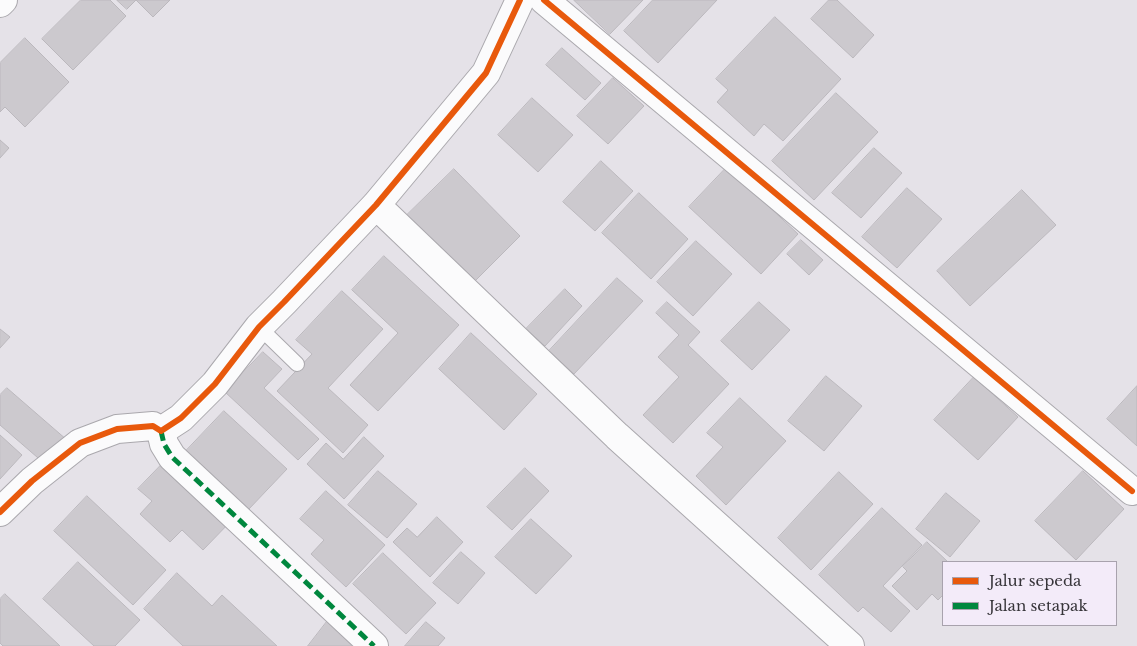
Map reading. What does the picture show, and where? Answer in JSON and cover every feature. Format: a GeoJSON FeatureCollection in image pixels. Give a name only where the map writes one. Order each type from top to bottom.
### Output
{"type":"FeatureCollection","features":[{"type":"Feature","properties":{"kind":"street"},"geometry":{"type":"LineString","coordinates":[[0,3],[3,0]]}},
{"type":"Feature","properties":{"kind":"street"},"geometry":{"type":"LineString","coordinates":[[161,431],[181,418],[214,384],[259,327],[376,205],[486,72],[520,0]]}},
{"type":"Feature","properties":{"kind":"street"},"geometry":{"type":"LineString","coordinates":[[544,0],[1132,491]]}},
{"type":"Feature","properties":{"kind":"street"},"geometry":{"type":"LineString","coordinates":[[376,205],[617,436],[850,646]]}},
{"type":"Feature","properties":{"kind":"street"},"geometry":{"type":"LineString","coordinates":[[0,512],[32,482],[80,443],[117,428],[153,426],[161,431],[164,444],[172,457],[374,646]]}},
{"type":"Feature","properties":{"kind":"lane"},"geometry":{"type":"LineString","coordinates":[[259,327],[297,364]]}},
{"type":"Feature","properties":{"kind":"building"},"geometry":{"type":"Polygon","coordinates":[[[81,0],[110,0],[126,16],[73,70],[42,39],[81,0]]]}},
{"type":"Feature","properties":{"kind":"building"},"geometry":{"type":"Polygon","coordinates":[[[117,0],[136,0],[127,9],[117,0]]]}},
{"type":"Feature","properties":{"kind":"building"},"geometry":{"type":"Polygon","coordinates":[[[136,0],[170,0],[153,17],[136,0]]]}},
{"type":"Feature","properties":{"kind":"building"},"geometry":{"type":"Polygon","coordinates":[[[574,0],[643,0],[610,34],[574,0]]]}},
{"type":"Feature","properties":{"kind":"building"},"geometry":{"type":"Polygon","coordinates":[[[653,0],[717,0],[658,63],[624,31],[653,0]]]}},
{"type":"Feature","properties":{"kind":"building"},"geometry":{"type":"Polygon","coordinates":[[[829,0],[837,0],[874,35],[853,58],[811,19],[829,0]]]}},
{"type":"Feature","properties":{"kind":"building"},"geometry":{"type":"Polygon","coordinates":[[[775,17],[841,79],[783,141],[764,124],[754,136],[717,102],[728,90],[716,79],[775,17]]]}},
{"type":"Feature","properties":{"kind":"building"},"geometry":{"type":"Polygon","coordinates":[[[25,38],[69,82],[25,127],[5,107],[0,112],[0,63],[25,38]]]}},
{"type":"Feature","properties":{"kind":"building"},"geometry":{"type":"Polygon","coordinates":[[[562,48],[601,83],[585,100],[546,65],[562,48]]]}},
{"type":"Feature","properties":{"kind":"building"},"geometry":{"type":"Polygon","coordinates":[[[613,78],[644,106],[608,144],[577,116],[613,78]]]}},
{"type":"Feature","properties":{"kind":"building"},"geometry":{"type":"Polygon","coordinates":[[[836,93],[878,132],[814,200],[772,161],[836,93]]]}},
{"type":"Feature","properties":{"kind":"building"},"geometry":{"type":"Polygon","coordinates":[[[532,98],[573,135],[538,172],[498,135],[532,98]]]}},
{"type":"Feature","properties":{"kind":"building"},"geometry":{"type":"Polygon","coordinates":[[[0,140],[9,148],[0,158],[0,140]]]}},
{"type":"Feature","properties":{"kind":"building"},"geometry":{"type":"Polygon","coordinates":[[[874,148],[902,173],[861,218],[832,193],[874,148]]]}},
{"type":"Feature","properties":{"kind":"building"},"geometry":{"type":"Polygon","coordinates":[[[601,161],[633,191],[595,231],[563,202],[601,161]]]}},
{"type":"Feature","properties":{"kind":"building"},"geometry":{"type":"Polygon","coordinates":[[[727,167],[798,234],[761,274],[689,207],[727,167]]]}},
{"type":"Feature","properties":{"kind":"building"},"geometry":{"type":"Polygon","coordinates":[[[454,169],[520,236],[473,283],[406,216],[454,169]]]}},
{"type":"Feature","properties":{"kind":"building"},"geometry":{"type":"Polygon","coordinates":[[[907,188],[942,219],[897,268],[862,237],[907,188]]]}},
{"type":"Feature","properties":{"kind":"building"},"geometry":{"type":"Polygon","coordinates":[[[1022,190],[1056,225],[970,306],[937,271],[1022,190]]]}},
{"type":"Feature","properties":{"kind":"building"},"geometry":{"type":"Polygon","coordinates":[[[639,193],[688,239],[651,279],[602,233],[639,193]]]}},
{"type":"Feature","properties":{"kind":"building"},"geometry":{"type":"Polygon","coordinates":[[[801,240],[823,260],[809,275],[787,254],[801,240]]]}},
{"type":"Feature","properties":{"kind":"building"},"geometry":{"type":"Polygon","coordinates":[[[696,241],[732,274],[693,316],[657,282],[696,241]]]}},
{"type":"Feature","properties":{"kind":"building"},"geometry":{"type":"Polygon","coordinates":[[[384,256],[459,325],[378,411],[350,385],[398,333],[352,290],[384,256]]]}},
{"type":"Feature","properties":{"kind":"building"},"geometry":{"type":"Polygon","coordinates":[[[617,278],[643,301],[574,374],[549,351],[617,278]]]}},
{"type":"Feature","properties":{"kind":"building"},"geometry":{"type":"Polygon","coordinates":[[[565,289],[582,306],[545,346],[526,329],[565,289]]]}},
{"type":"Feature","properties":{"kind":"building"},"geometry":{"type":"Polygon","coordinates":[[[342,291],[383,329],[328,388],[368,425],[343,453],[277,391],[312,354],[296,340],[342,291]]]}},
{"type":"Feature","properties":{"kind":"building"},"geometry":{"type":"Polygon","coordinates":[[[667,302],[700,332],[688,345],[729,384],[673,443],[643,415],[679,377],[658,357],[679,335],[656,313],[667,302]]]}},
{"type":"Feature","properties":{"kind":"building"},"geometry":{"type":"Polygon","coordinates":[[[759,302],[790,330],[752,370],[721,341],[759,302]]]}},
{"type":"Feature","properties":{"kind":"building"},"geometry":{"type":"Polygon","coordinates":[[[0,329],[10,337],[0,348],[0,329]]]}},
{"type":"Feature","properties":{"kind":"building"},"geometry":{"type":"Polygon","coordinates":[[[471,333],[537,394],[504,430],[439,369],[471,333]]]}},
{"type":"Feature","properties":{"kind":"building"},"geometry":{"type":"Polygon","coordinates":[[[263,352],[282,369],[264,388],[319,439],[298,460],[225,392],[263,352]]]}},
{"type":"Feature","properties":{"kind":"building"},"geometry":{"type":"Polygon","coordinates":[[[826,376],[862,406],[824,451],[788,421],[826,376]]]}},
{"type":"Feature","properties":{"kind":"building"},"geometry":{"type":"Polygon","coordinates":[[[974,377],[1018,417],[978,460],[934,420],[974,377]]]}},
{"type":"Feature","properties":{"kind":"building"},"geometry":{"type":"Polygon","coordinates":[[[1137,386],[1137,446],[1107,419],[1137,386]]]}},
{"type":"Feature","properties":{"kind":"building"},"geometry":{"type":"Polygon","coordinates":[[[7,388],[67,440],[45,464],[0,425],[0,395],[7,388]]]}},
{"type":"Feature","properties":{"kind":"building"},"geometry":{"type":"Polygon","coordinates":[[[740,398],[786,441],[726,505],[696,476],[723,447],[707,433],[740,398]]]}},
{"type":"Feature","properties":{"kind":"building"},"geometry":{"type":"Polygon","coordinates":[[[224,411],[287,469],[248,510],[186,451],[224,411]]]}},
{"type":"Feature","properties":{"kind":"building"},"geometry":{"type":"Polygon","coordinates":[[[0,435],[22,455],[0,479],[0,435]]]}},
{"type":"Feature","properties":{"kind":"building"},"geometry":{"type":"Polygon","coordinates":[[[364,437],[384,456],[344,499],[307,464],[326,443],[343,459],[364,437]]]}},
{"type":"Feature","properties":{"kind":"building"},"geometry":{"type":"Polygon","coordinates":[[[168,458],[233,519],[203,550],[182,530],[170,542],[140,514],[152,501],[138,489],[168,458]]]}},
{"type":"Feature","properties":{"kind":"building"},"geometry":{"type":"Polygon","coordinates":[[[525,468],[549,491],[512,530],[487,507],[525,468]]]}},
{"type":"Feature","properties":{"kind":"building"},"geometry":{"type":"Polygon","coordinates":[[[378,471],[417,504],[387,538],[348,505],[378,471]]]}},
{"type":"Feature","properties":{"kind":"building"},"geometry":{"type":"Polygon","coordinates":[[[1083,471],[1124,509],[1076,560],[1035,521],[1083,471]]]}},
{"type":"Feature","properties":{"kind":"building"},"geometry":{"type":"Polygon","coordinates":[[[839,472],[873,504],[811,570],[778,538],[839,472]]]}},
{"type":"Feature","properties":{"kind":"building"},"geometry":{"type":"Polygon","coordinates":[[[326,491],[385,545],[346,587],[311,554],[324,540],[300,519],[326,491]]]}},
{"type":"Feature","properties":{"kind":"building"},"geometry":{"type":"Polygon","coordinates":[[[946,493],[980,521],[950,557],[916,529],[946,493]]]}},
{"type":"Feature","properties":{"kind":"building"},"geometry":{"type":"Polygon","coordinates":[[[87,496],[166,570],[133,605],[54,531],[87,496]]]}},
{"type":"Feature","properties":{"kind":"building"},"geometry":{"type":"Polygon","coordinates":[[[882,508],[922,545],[883,586],[910,611],[891,632],[863,607],[858,612],[819,575],[882,508]]]}},
{"type":"Feature","properties":{"kind":"building"},"geometry":{"type":"Polygon","coordinates":[[[437,517],[463,542],[430,577],[393,542],[407,528],[417,537],[437,517]]]}},
{"type":"Feature","properties":{"kind":"building"},"geometry":{"type":"Polygon","coordinates":[[[531,519],[572,556],[536,594],[495,557],[531,519]]]}},
{"type":"Feature","properties":{"kind":"building"},"geometry":{"type":"Polygon","coordinates":[[[927,542],[947,561],[942,561],[942,596],[938,600],[932,594],[917,610],[892,586],[907,571],[903,567],[927,542]]]}},
{"type":"Feature","properties":{"kind":"building"},"geometry":{"type":"Polygon","coordinates":[[[461,552],[485,573],[458,604],[433,583],[461,552]]]}},
{"type":"Feature","properties":{"kind":"building"},"geometry":{"type":"Polygon","coordinates":[[[383,553],[436,603],[406,634],[353,584],[383,553]]]}},
{"type":"Feature","properties":{"kind":"building"},"geometry":{"type":"Polygon","coordinates":[[[78,562],[140,620],[115,646],[94,646],[43,599],[78,562]]]}},
{"type":"Feature","properties":{"kind":"building"},"geometry":{"type":"Polygon","coordinates":[[[177,573],[212,606],[222,595],[277,646],[183,646],[144,609],[177,573]]]}},
{"type":"Feature","properties":{"kind":"building"},"geometry":{"type":"Polygon","coordinates":[[[5,594],[60,646],[3,646],[0,643],[0,599],[5,594]]]}},
{"type":"Feature","properties":{"kind":"building"},"geometry":{"type":"Polygon","coordinates":[[[329,619],[364,646],[308,646],[329,619]]]}},
{"type":"Feature","properties":{"kind":"building"},"geometry":{"type":"Polygon","coordinates":[[[426,622],[445,638],[438,646],[405,646],[426,622]]]}},
{"type":"Feature","properties":{"kind":"marked path"},"geometry":{"type":"LineString","coordinates":[[161,431],[164,444],[172,457],[374,646]]}},
{"type":"Feature","properties":{"kind":"cycle path"},"geometry":{"type":"LineString","coordinates":[[0,512],[32,481],[80,443],[117,429],[153,426],[161,431],[181,418],[215,384],[259,327],[376,205],[486,73],[520,0]]}},
{"type":"Feature","properties":{"kind":"cycle path"},"geometry":{"type":"LineString","coordinates":[[544,0],[1132,491]]}}]}
